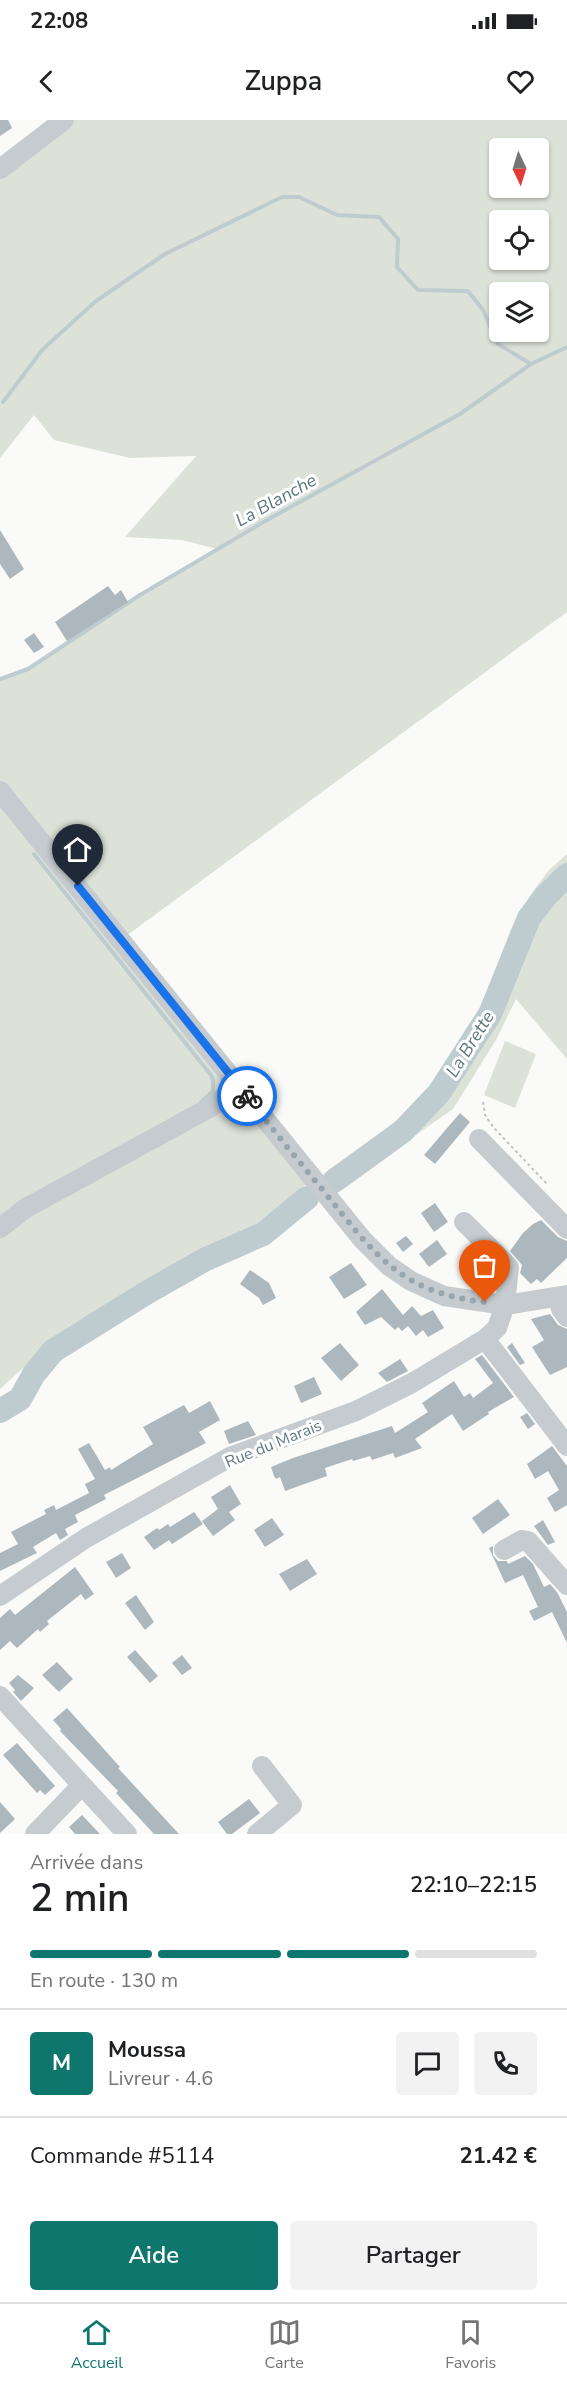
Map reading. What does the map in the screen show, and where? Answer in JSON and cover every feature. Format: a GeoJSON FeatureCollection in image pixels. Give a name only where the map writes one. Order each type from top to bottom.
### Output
{"type":"FeatureCollection","features":[{"type":"Feature","properties":{"kind":"street"},"geometry":{"type":"LineString","coordinates":[[0,170],[63,120]]}},
{"type":"Feature","properties":{"kind":"street"},"geometry":{"type":"LineString","coordinates":[[0,791],[330,1200],[362,1239],[389,1266],[411,1281],[444,1296],[505,1305],[563,1296],[561,1309],[567,1317]]}},
{"type":"Feature","properties":{"kind":"street"},"geometry":{"type":"LineString","coordinates":[[0,1228],[27,1208],[211,1107],[239,1086]]}},
{"type":"Feature","properties":{"kind":"street"},"geometry":{"type":"LineString","coordinates":[[479,1139],[567,1229]]}},
{"type":"Feature","properties":{"kind":"street","name":"Rue du Marais"},"geometry":{"type":"LineString","coordinates":[[0,1596],[86,1538],[230,1457],[356,1411],[412,1383],[485,1340],[497,1328],[505,1305],[509,1267],[464,1222]]}},
{"type":"Feature","properties":{"kind":"street"},"geometry":{"type":"LineString","coordinates":[[485,1340],[567,1446]]}},
{"type":"Feature","properties":{"kind":"street"},"geometry":{"type":"LineString","coordinates":[[504,1550],[522,1540],[528,1541],[567,1585]]}},
{"type":"Feature","properties":{"kind":"street"},"geometry":{"type":"LineString","coordinates":[[0,1696],[127,1834]]}},
{"type":"Feature","properties":{"kind":"street"},"geometry":{"type":"LineString","coordinates":[[257,1834],[292,1805],[262,1766]]}},
{"type":"Feature","properties":{"kind":"street"},"geometry":{"type":"LineString","coordinates":[[35,1834],[81,1786]]}},
{"type":"Feature","properties":{"kind":"shaded area"},"geometry":{"type":"Polygon","coordinates":[[[64,120],[567,120],[567,612],[122,939],[313,1179],[247,1231],[134,1287],[45,1348],[0,1389],[0,679],[28,669],[134,598],[217,549],[182,540],[125,537],[196,456],[130,458],[54,440],[34,415],[0,458],[0,169],[64,120]]]}},
{"type":"Feature","properties":{"kind":"shaded area"},"geometry":{"type":"Polygon","coordinates":[[[567,854],[567,1059],[516,999],[496,1040],[453,1109],[340,1188],[329,1172],[431,1092],[479,1013],[511,929],[531,894],[549,870],[567,854]]]}},
{"type":"Feature","properties":{"kind":"shaded area"},"geometry":{"type":"Polygon","coordinates":[[[505,1041],[536,1054],[515,1108],[484,1095],[505,1041]]]}},
{"type":"Feature","properties":{"kind":"building"},"geometry":{"type":"Polygon","coordinates":[[[0,120],[8,120],[12,128],[0,136],[0,120]]]}},
{"type":"Feature","properties":{"kind":"building"},"geometry":{"type":"Polygon","coordinates":[[[0,530],[24,569],[10,579],[0,564],[0,530]]]}},
{"type":"Feature","properties":{"kind":"building"},"geometry":{"type":"Polygon","coordinates":[[[108,586],[115,595],[121,590],[128,602],[67,641],[55,622],[108,586]]]}},
{"type":"Feature","properties":{"kind":"building"},"geometry":{"type":"Polygon","coordinates":[[[34,633],[44,647],[34,653],[24,640],[34,633]]]}},
{"type":"Feature","properties":{"kind":"building"},"geometry":{"type":"Polygon","coordinates":[[[460,1113],[470,1122],[435,1164],[424,1155],[460,1113]]]}},
{"type":"Feature","properties":{"kind":"building"},"geometry":{"type":"Polygon","coordinates":[[[435,1203],[448,1222],[434,1232],[421,1213],[435,1203]]]}},
{"type":"Feature","properties":{"kind":"building"},"geometry":{"type":"Polygon","coordinates":[[[541,1220],[558,1237],[567,1241],[567,1258],[541,1283],[537,1279],[531,1284],[520,1273],[522,1265],[510,1251],[523,1233],[541,1220]]]}},
{"type":"Feature","properties":{"kind":"building"},"geometry":{"type":"Polygon","coordinates":[[[406,1236],[413,1244],[403,1252],[396,1243],[406,1236]]]}},
{"type":"Feature","properties":{"kind":"building"},"geometry":{"type":"Polygon","coordinates":[[[437,1240],[447,1254],[429,1267],[419,1254],[437,1240]]]}},
{"type":"Feature","properties":{"kind":"building"},"geometry":{"type":"Polygon","coordinates":[[[351,1263],[367,1285],[344,1299],[329,1277],[351,1263]]]}},
{"type":"Feature","properties":{"kind":"building"},"geometry":{"type":"Polygon","coordinates":[[[250,1270],[269,1283],[276,1298],[263,1305],[259,1298],[240,1284],[250,1270]]]}},
{"type":"Feature","properties":{"kind":"building"},"geometry":{"type":"Polygon","coordinates":[[[382,1289],[403,1315],[412,1306],[421,1316],[433,1310],[444,1328],[428,1337],[423,1330],[416,1336],[408,1326],[402,1331],[398,1327],[395,1330],[381,1317],[365,1325],[356,1312],[382,1289]]]}},
{"type":"Feature","properties":{"kind":"building"},"geometry":{"type":"Polygon","coordinates":[[[550,1314],[558,1325],[567,1329],[567,1367],[550,1375],[532,1347],[544,1340],[531,1319],[550,1314]]]}},
{"type":"Feature","properties":{"kind":"building"},"geometry":{"type":"Polygon","coordinates":[[[340,1343],[359,1365],[341,1381],[321,1358],[340,1343]]]}},
{"type":"Feature","properties":{"kind":"building"},"geometry":{"type":"Polygon","coordinates":[[[512,1343],[525,1363],[520,1365],[507,1347],[512,1343]]]}},
{"type":"Feature","properties":{"kind":"building"},"geometry":{"type":"Polygon","coordinates":[[[482,1355],[514,1397],[488,1412],[489,1414],[463,1431],[452,1414],[415,1439],[422,1448],[395,1458],[393,1453],[372,1460],[370,1456],[353,1461],[352,1459],[325,1468],[327,1476],[285,1491],[280,1477],[276,1479],[274,1476],[271,1467],[293,1458],[392,1426],[395,1433],[428,1412],[422,1403],[454,1381],[464,1397],[470,1393],[473,1398],[493,1383],[475,1359],[482,1355]]]}},
{"type":"Feature","properties":{"kind":"building"},"geometry":{"type":"Polygon","coordinates":[[[400,1359],[408,1371],[387,1382],[378,1373],[400,1359]]]}},
{"type":"Feature","properties":{"kind":"building"},"geometry":{"type":"Polygon","coordinates":[[[314,1377],[322,1394],[301,1403],[294,1386],[314,1377]]]}},
{"type":"Feature","properties":{"kind":"building"},"geometry":{"type":"Polygon","coordinates":[[[210,1401],[220,1420],[199,1432],[206,1443],[104,1495],[106,1499],[75,1515],[78,1522],[65,1529],[68,1535],[60,1540],[56,1533],[33,1547],[37,1553],[0,1571],[0,1553],[18,1544],[11,1532],[46,1514],[44,1510],[54,1505],[56,1510],[89,1493],[85,1484],[95,1479],[78,1449],[89,1443],[105,1470],[110,1467],[111,1470],[153,1444],[143,1427],[184,1405],[189,1413],[210,1401]]]}},
{"type":"Feature","properties":{"kind":"building"},"geometry":{"type":"Polygon","coordinates":[[[527,1413],[535,1424],[528,1429],[520,1417],[527,1413]]]}},
{"type":"Feature","properties":{"kind":"building"},"geometry":{"type":"Polygon","coordinates":[[[248,1421],[256,1435],[229,1444],[224,1431],[248,1421]]]}},
{"type":"Feature","properties":{"kind":"building"},"geometry":{"type":"Polygon","coordinates":[[[552,1446],[567,1466],[567,1505],[555,1512],[547,1498],[559,1490],[548,1471],[535,1479],[527,1464],[552,1446]]]}},
{"type":"Feature","properties":{"kind":"building"},"geometry":{"type":"Polygon","coordinates":[[[230,1485],[241,1504],[229,1512],[235,1520],[213,1536],[202,1521],[218,1509],[211,1497],[230,1485]]]}},
{"type":"Feature","properties":{"kind":"building"},"geometry":{"type":"Polygon","coordinates":[[[498,1499],[510,1515],[483,1534],[472,1518],[498,1499]]]}},
{"type":"Feature","properties":{"kind":"building"},"geometry":{"type":"Polygon","coordinates":[[[194,1512],[203,1524],[172,1544],[169,1540],[154,1550],[144,1537],[157,1528],[159,1530],[168,1524],[170,1527],[194,1512]]]}},
{"type":"Feature","properties":{"kind":"building"},"geometry":{"type":"Polygon","coordinates":[[[272,1518],[284,1535],[265,1547],[254,1530],[272,1518]]]}},
{"type":"Feature","properties":{"kind":"building"},"geometry":{"type":"Polygon","coordinates":[[[543,1520],[555,1542],[548,1545],[534,1526],[543,1520]]]}},
{"type":"Feature","properties":{"kind":"building"},"geometry":{"type":"Polygon","coordinates":[[[493,1546],[493,1555],[498,1561],[507,1561],[508,1564],[525,1556],[533,1564],[544,1587],[550,1584],[557,1592],[567,1612],[567,1643],[552,1612],[534,1621],[529,1611],[538,1607],[523,1575],[505,1583],[489,1548],[493,1546]]]}},
{"type":"Feature","properties":{"kind":"building"},"geometry":{"type":"Polygon","coordinates":[[[122,1553],[131,1568],[116,1578],[106,1562],[122,1553]]]}},
{"type":"Feature","properties":{"kind":"building"},"geometry":{"type":"Polygon","coordinates":[[[307,1559],[317,1574],[290,1591],[279,1574],[307,1559]]]}},
{"type":"Feature","properties":{"kind":"building"},"geometry":{"type":"Polygon","coordinates":[[[75,1567],[94,1594],[85,1600],[81,1594],[47,1621],[49,1624],[40,1632],[38,1629],[17,1648],[10,1641],[0,1650],[0,1618],[10,1609],[15,1615],[75,1567]]]}},
{"type":"Feature","properties":{"kind":"building"},"geometry":{"type":"Polygon","coordinates":[[[136,1595],[154,1622],[145,1630],[125,1603],[136,1595]]]}},
{"type":"Feature","properties":{"kind":"building"},"geometry":{"type":"Polygon","coordinates":[[[135,1650],[158,1676],[150,1683],[127,1657],[135,1650]]]}},
{"type":"Feature","properties":{"kind":"building"},"geometry":{"type":"Polygon","coordinates":[[[182,1655],[192,1668],[182,1675],[172,1663],[182,1655]]]}},
{"type":"Feature","properties":{"kind":"building"},"geometry":{"type":"Polygon","coordinates":[[[57,1662],[73,1679],[59,1692],[42,1675],[57,1662]]]}},
{"type":"Feature","properties":{"kind":"building"},"geometry":{"type":"Polygon","coordinates":[[[18,1675],[34,1688],[21,1701],[9,1683],[18,1675]]]}},
{"type":"Feature","properties":{"kind":"building"},"geometry":{"type":"Polygon","coordinates":[[[67,1708],[179,1834],[154,1834],[116,1793],[118,1791],[60,1731],[61,1729],[53,1720],[67,1708]]]}},
{"type":"Feature","properties":{"kind":"building"},"geometry":{"type":"Polygon","coordinates":[[[17,1743],[55,1786],[45,1795],[40,1790],[37,1793],[3,1755],[17,1743]]]}},
{"type":"Feature","properties":{"kind":"building"},"geometry":{"type":"Polygon","coordinates":[[[249,1799],[260,1813],[232,1834],[227,1834],[218,1822],[249,1799]]]}},
{"type":"Feature","properties":{"kind":"building"},"geometry":{"type":"Polygon","coordinates":[[[0,1802],[15,1819],[0,1833],[0,1802]]]}},
{"type":"Feature","properties":{"kind":"building"},"geometry":{"type":"Polygon","coordinates":[[[82,1815],[100,1834],[75,1834],[69,1827],[82,1815]]]}},
{"type":"Feature","properties":{"kind":"waterway"},"geometry":{"type":"LineString","coordinates":[[3,402],[43,349],[96,301],[165,254],[282,197],[299,197],[337,215],[379,217],[398,239],[397,267],[418,290],[468,291],[483,310],[498,344],[531,364]]}},
{"type":"Feature","properties":{"kind":"waterway","name":"La Blanche"},"geometry":{"type":"LineString","coordinates":[[0,679],[28,669],[140,595],[267,520],[460,414],[531,364],[567,347]]}},
{"type":"Feature","properties":{"kind":"waterway"},"geometry":{"type":"LineString","coordinates":[[34,854],[211,1075],[213,1091],[201,1102]]}},
{"type":"Feature","properties":{"kind":"waterway","name":"La Brette"},"geometry":{"type":"LineString","coordinates":[[334,1181],[403,1131],[439,1093],[490,1014],[529,918],[545,897],[567,875]]}},
{"type":"Feature","properties":{"kind":"waterway"},"geometry":{"type":"LineString","coordinates":[[0,1411],[20,1399],[34,1374],[53,1351],[204,1260],[263,1234],[307,1198]]}},
{"type":"Feature","properties":{"kind":"way so far"},"geometry":{"type":"LineString","coordinates":[[247,1096],[362,1239],[389,1266],[411,1281],[444,1296],[485,1302]]}},
{"type":"Feature","properties":{"kind":"route"},"geometry":{"type":"LineString","coordinates":[[78,886],[247,1096]]}}]}
